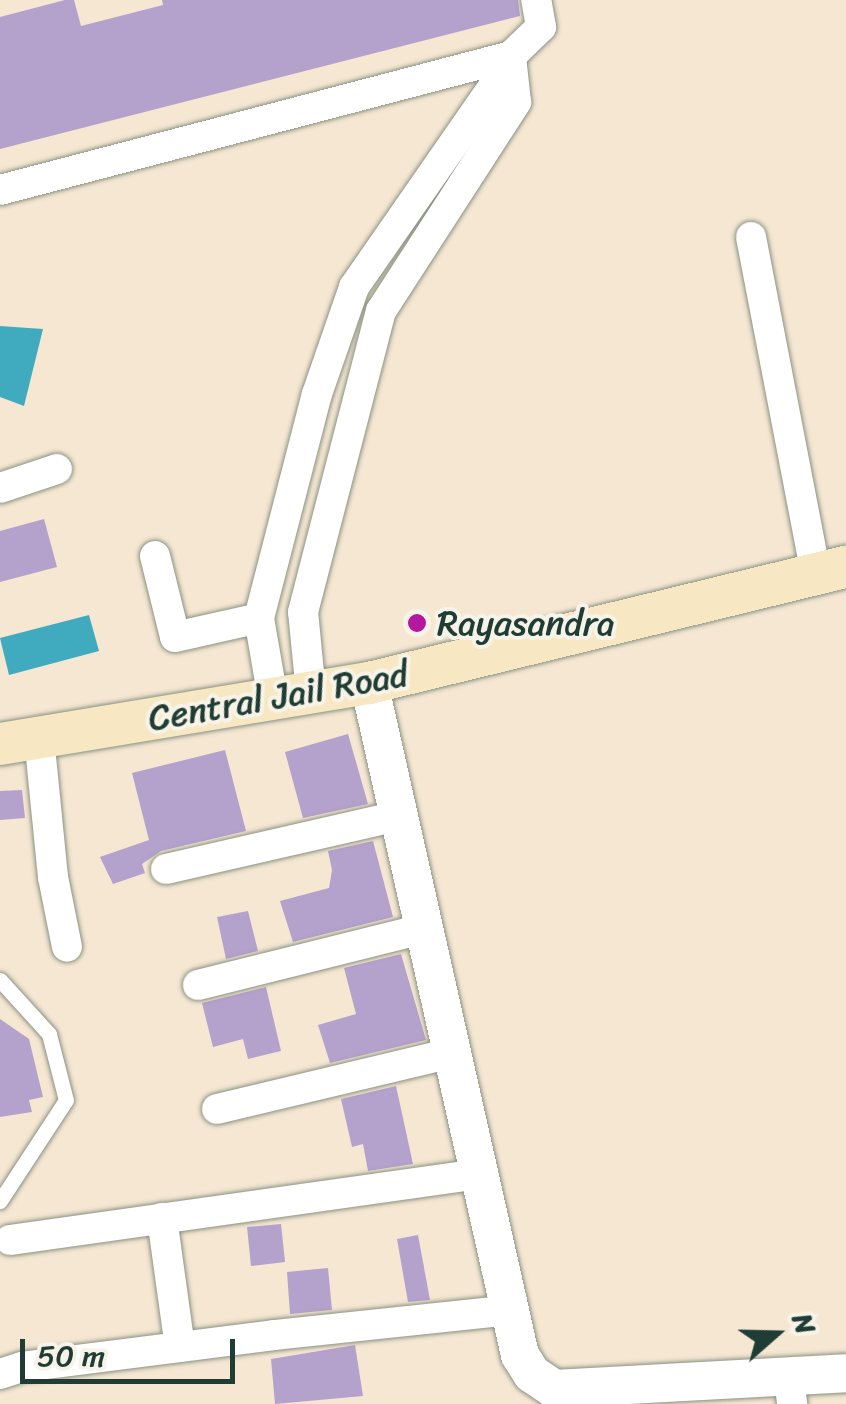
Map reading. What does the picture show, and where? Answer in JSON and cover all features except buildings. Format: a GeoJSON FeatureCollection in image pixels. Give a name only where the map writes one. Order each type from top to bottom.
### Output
{"type":"FeatureCollection","features":[{"type":"Feature","properties":{"kind":"main road","name":"Central Jail Road"},"geometry":{"type":"LineString","coordinates":[[20,741],[370,684],[831,571]]}},
{"type":"Feature","properties":{"kind":"street"},"geometry":{"type":"LineString","coordinates":[[292,696],[259,618],[317,394],[354,287],[493,87],[540,27],[536,0]]}},
{"type":"Feature","properties":{"kind":"street"},"geometry":{"type":"LineString","coordinates":[[0,190],[510,66]]}},
{"type":"Feature","properties":{"kind":"street"},"geometry":{"type":"LineString","coordinates":[[292,696],[303,612],[381,312],[516,102],[510,66]]}},
{"type":"Feature","properties":{"kind":"street"},"geometry":{"type":"LineString","coordinates":[[408,210],[433,228]]}},
{"type":"Feature","properties":{"kind":"street"},"geometry":{"type":"LineString","coordinates":[[750,237],[831,571]]}},
{"type":"Feature","properties":{"kind":"street"},"geometry":{"type":"LineString","coordinates":[[0,488],[57,469]]}},
{"type":"Feature","properties":{"kind":"street"},"geometry":{"type":"LineString","coordinates":[[154,556],[175,637],[259,618]]}},
{"type":"Feature","properties":{"kind":"street"},"geometry":{"type":"LineString","coordinates":[[370,684],[520,1354],[532,1374],[564,1396],[791,1391],[846,1373]]}},
{"type":"Feature","properties":{"kind":"street"},"geometry":{"type":"LineString","coordinates":[[20,741],[54,877],[67,948]]}},
{"type":"Feature","properties":{"kind":"street"},"geometry":{"type":"LineString","coordinates":[[166,870],[398,816]]}},
{"type":"Feature","properties":{"kind":"street"},"geometry":{"type":"LineString","coordinates":[[198,986],[424,930]]}},
{"type":"Feature","properties":{"kind":"street"},"geometry":{"type":"LineString","coordinates":[[217,1109],[452,1054]]}},
{"type":"Feature","properties":{"kind":"street"},"geometry":{"type":"LineString","coordinates":[[10,1240],[479,1174]]}},
{"type":"Feature","properties":{"kind":"street"},"geometry":{"type":"LineString","coordinates":[[162,1218],[180,1347]]}},
{"type":"Feature","properties":{"kind":"street"},"geometry":{"type":"LineString","coordinates":[[0,1374],[22,1367],[180,1347],[510,1310]]}},
{"type":"Feature","properties":{"kind":"lane"},"geometry":{"type":"LineString","coordinates":[[0,980],[49,1034],[66,1100],[0,1201]]}},
{"type":"Feature","properties":{"kind":"water"},"geometry":{"type":"Polygon","coordinates":[[[0,326],[43,329],[24,406],[0,397],[0,326]]]}},
{"type":"Feature","properties":{"kind":"water"},"geometry":{"type":"Polygon","coordinates":[[[89,615],[99,651],[9,675],[0,638],[89,615]]]}},
{"type":"Feature","properties":{"kind":"place","name":"Rayasandra"},"geometry":{"type":"Point","coordinates":[417,623]}}]}
